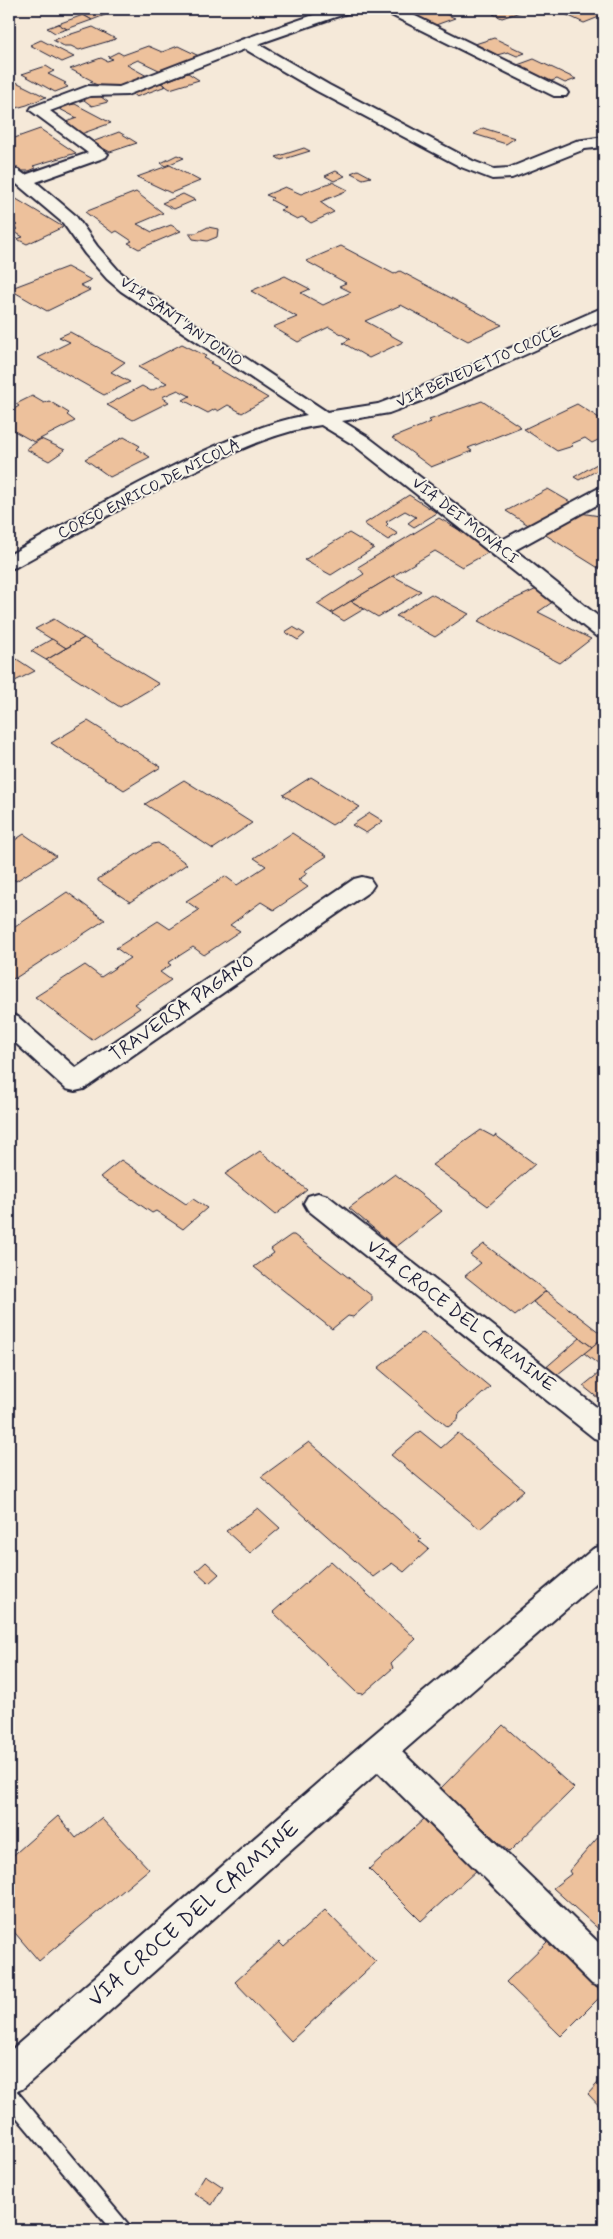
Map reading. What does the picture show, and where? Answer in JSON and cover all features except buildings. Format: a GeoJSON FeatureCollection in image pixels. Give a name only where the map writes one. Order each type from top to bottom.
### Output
{"type":"FeatureCollection","features":[{"type":"Feature","properties":{"kind":"street"},"geometry":{"type":"LineString","coordinates":[[249,42],[345,9]]}},
{"type":"Feature","properties":{"kind":"street"},"geometry":{"type":"LineString","coordinates":[[390,9],[560,93]]}},
{"type":"Feature","properties":{"kind":"street"},"geometry":{"type":"LineString","coordinates":[[16,176],[100,154],[38,110],[70,99],[89,107],[103,106],[119,101],[121,92],[246,43],[323,88],[467,164],[492,174],[512,173],[582,144],[604,142]]}},
{"type":"Feature","properties":{"kind":"street","name":"VIA SANT'ANTONIO"},"geometry":{"type":"LineString","coordinates":[[16,176],[69,219],[91,250],[113,275],[127,287],[322,417]]}},
{"type":"Feature","properties":{"kind":"street","name":"VIA BENEDETTO CROCE"},"geometry":{"type":"LineString","coordinates":[[322,417],[382,409],[417,396],[604,312]]}},
{"type":"Feature","properties":{"kind":"street","name":"VIA DEI MONACI"},"geometry":{"type":"LineString","coordinates":[[322,417],[361,441],[604,631]]}},
{"type":"Feature","properties":{"kind":"street","name":"CORSO ENRICO DE NICOLA"},"geometry":{"type":"LineString","coordinates":[[9,563],[210,454],[289,424],[322,417]]}},
{"type":"Feature","properties":{"kind":"street"},"geometry":{"type":"LineString","coordinates":[[501,549],[604,493]]}},
{"type":"Feature","properties":{"kind":"street","name":"TRAVERSA PAGANO"},"geometry":{"type":"LineString","coordinates":[[9,1023],[75,1082],[362,884]]}},
{"type":"Feature","properties":{"kind":"street","name":"VIA CROCE DEL CARMINE"},"geometry":{"type":"LineString","coordinates":[[318,1203],[604,1429]]}},
{"type":"Feature","properties":{"kind":"street","name":"VIA CROCE DEL CARMINE"},"geometry":{"type":"LineString","coordinates":[[9,2076],[379,1751],[604,1558]]}},
{"type":"Feature","properties":{"kind":"street"},"geometry":{"type":"LineString","coordinates":[[379,1751],[604,1972]]}},
{"type":"Feature","properties":{"kind":"lane"},"geometry":{"type":"LineString","coordinates":[[9,2095],[122,2230]]}}]}
